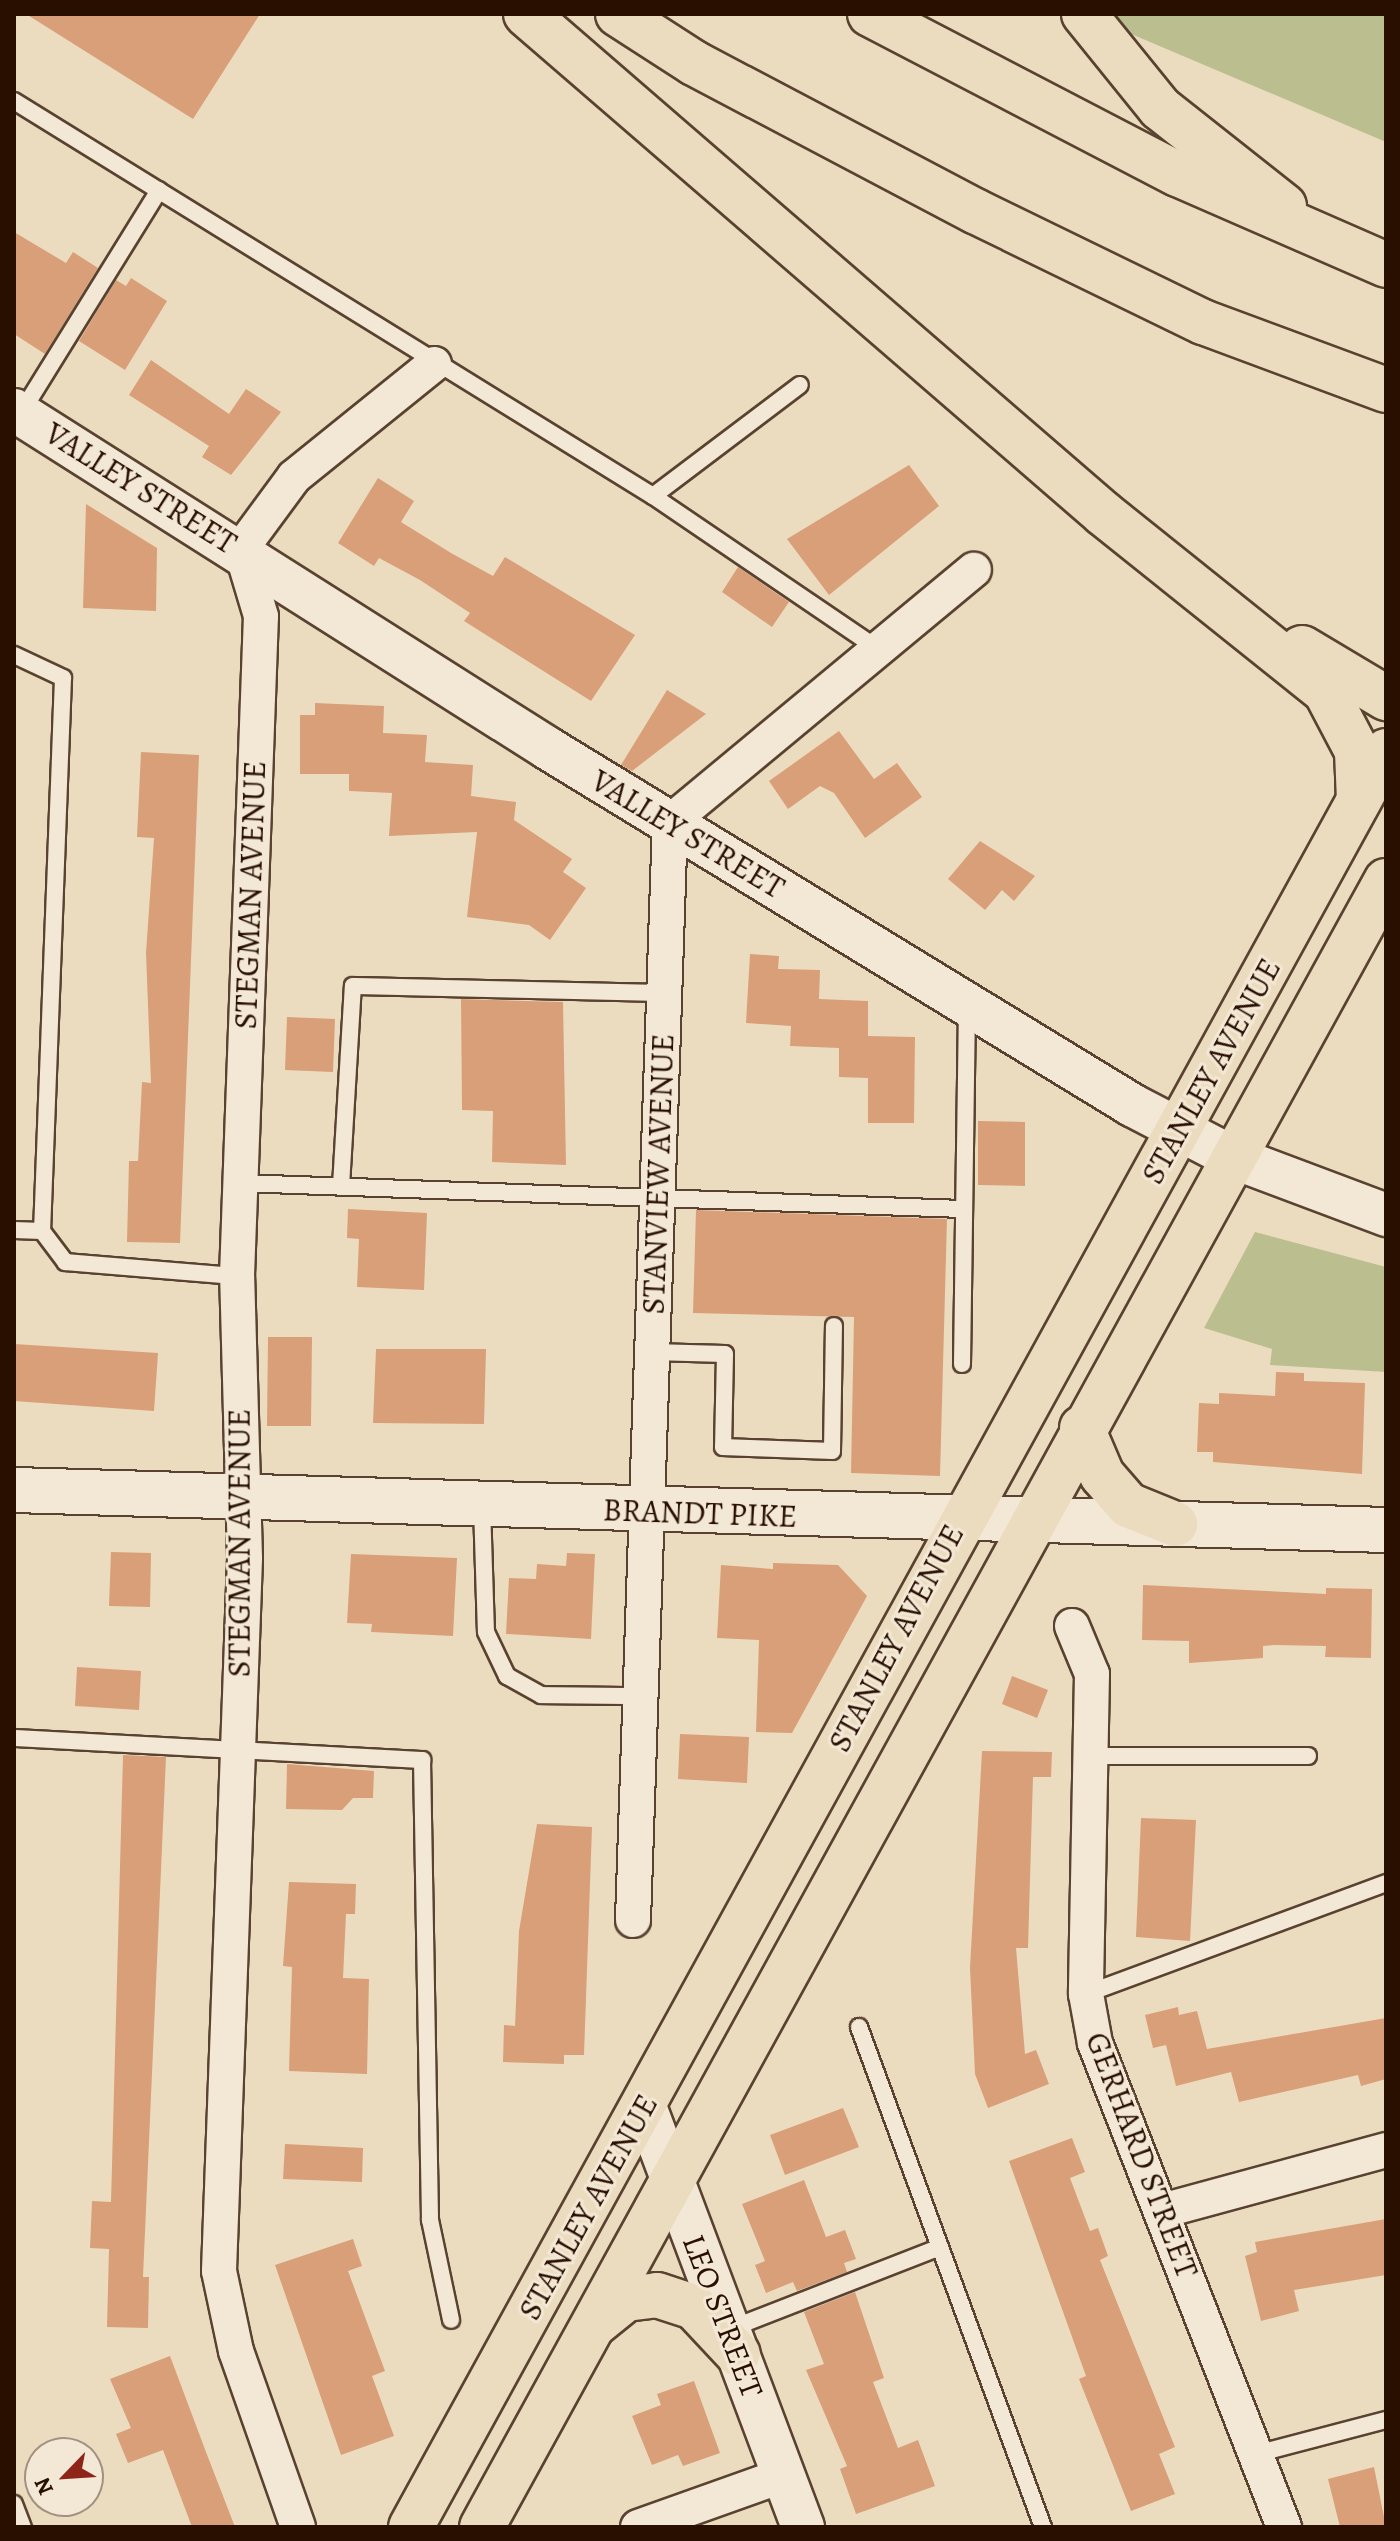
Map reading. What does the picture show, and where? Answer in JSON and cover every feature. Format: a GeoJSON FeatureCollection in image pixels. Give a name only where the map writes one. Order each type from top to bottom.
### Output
{"type":"FeatureCollection","features":[{"type":"Feature","properties":{"kind":"main road"},"geometry":{"type":"LineString","coordinates":[[526,14],[1173,571],[1326,692],[1357,751],[1359,800]]}},
{"type":"Feature","properties":{"kind":"main road"},"geometry":{"type":"LineString","coordinates":[[618,14],[694,63],[1018,232],[1203,322],[1386,390]]}},
{"type":"Feature","properties":{"kind":"main road"},"geometry":{"type":"LineString","coordinates":[[870,14],[1178,174],[1386,265]]}},
{"type":"Feature","properties":{"kind":"main road"},"geometry":{"type":"LineString","coordinates":[[1084,14],[1160,108],[1319,237]]}},
{"type":"Feature","properties":{"kind":"main road"},"geometry":{"type":"LineString","coordinates":[[1173,571],[1386,698]]}},
{"type":"Feature","properties":{"kind":"main road","name":"STANLEY AVENUE"},"geometry":{"type":"LineString","coordinates":[[411,2527],[959,1521],[1386,751]]}},
{"type":"Feature","properties":{"kind":"main road","name":"STANLEY AVENUE"},"geometry":{"type":"LineString","coordinates":[[482,2527],[674,2181],[1030,1522],[1386,881]]}},
{"type":"Feature","properties":{"kind":"main road"},"geometry":{"type":"LineString","coordinates":[[1082,1428],[1102,1475],[1128,1505],[1175,1524]]}},
{"type":"Feature","properties":{"kind":"main road","name":"BRANDT PIKE"},"geometry":{"type":"LineString","coordinates":[[14,1490],[959,1521],[1386,1530]]}},
{"type":"Feature","properties":{"kind":"main road"},"geometry":{"type":"LineString","coordinates":[[595,2324],[626,2299],[657,2295],[694,2307],[733,2342]]}},
{"type":"Feature","properties":{"kind":"street"},"geometry":{"type":"LineString","coordinates":[[241,549],[294,477],[434,364]]}},
{"type":"Feature","properties":{"kind":"street","name":"VALLEY STREET"},"geometry":{"type":"LineString","coordinates":[[17,412],[241,549],[670,822],[1177,1130],[1232,1157],[1386,1215]]}},
{"type":"Feature","properties":{"kind":"street","name":"STEGMAN AVENUE"},"geometry":{"type":"LineString","coordinates":[[241,549],[261,619],[237,1276],[239,1499],[245,1558],[219,2271],[236,2351],[298,2527]]}},
{"type":"Feature","properties":{"kind":"street"},"geometry":{"type":"LineString","coordinates":[[670,822],[875,647],[974,570]]}},
{"type":"Feature","properties":{"kind":"street","name":"STANVIEW AVENUE"},"geometry":{"type":"LineString","coordinates":[[633,1920],[670,822]]}},
{"type":"Feature","properties":{"kind":"street","name":"GERHARD STREET"},"geometry":{"type":"LineString","coordinates":[[1072,1626],[1092,1674],[1086,1994],[1095,2043],[1284,2527]]}},
{"type":"Feature","properties":{"kind":"street","name":"LEO STREET"},"geometry":{"type":"LineString","coordinates":[[644,2104],[803,2527]]}},
{"type":"Feature","properties":{"kind":"street"},"geometry":{"type":"LineString","coordinates":[[1162,2211],[1386,2150]]}},
{"type":"Feature","properties":{"kind":"street"},"geometry":{"type":"LineString","coordinates":[[638,2527],[784,2475]]}},
{"type":"Feature","properties":{"kind":"lane"},"geometry":{"type":"LineString","coordinates":[[14,101],[434,364],[653,496],[875,647]]}},
{"type":"Feature","properties":{"kind":"lane"},"geometry":{"type":"LineString","coordinates":[[17,412],[159,190]]}},
{"type":"Feature","properties":{"kind":"lane"},"geometry":{"type":"LineString","coordinates":[[653,496],[800,385]]}},
{"type":"Feature","properties":{"kind":"lane"},"geometry":{"type":"LineString","coordinates":[[14,655],[63,678],[42,1231],[65,1262],[237,1276]]}},
{"type":"Feature","properties":{"kind":"lane"},"geometry":{"type":"LineString","coordinates":[[341,1186],[353,986],[664,993]]}},
{"type":"Feature","properties":{"kind":"lane"},"geometry":{"type":"LineString","coordinates":[[962,1364],[967,1005]]}},
{"type":"Feature","properties":{"kind":"lane"},"geometry":{"type":"LineString","coordinates":[[240,1183],[657,1194],[964,1209]]}},
{"type":"Feature","properties":{"kind":"lane"},"geometry":{"type":"LineString","coordinates":[[14,1230],[42,1231]]}},
{"type":"Feature","properties":{"kind":"lane"},"geometry":{"type":"LineString","coordinates":[[652,1352],[725,1354],[723,1447],[832,1451],[834,1326]]}},
{"type":"Feature","properties":{"kind":"lane"},"geometry":{"type":"LineString","coordinates":[[482,1505],[486,1632],[507,1676],[541,1695],[641,1696]]}},
{"type":"Feature","properties":{"kind":"lane"},"geometry":{"type":"LineString","coordinates":[[14,1738],[238,1745],[422,1760],[430,2220],[451,2320]]}},
{"type":"Feature","properties":{"kind":"lane"},"geometry":{"type":"LineString","coordinates":[[1091,1756],[1308,1756]]}},
{"type":"Feature","properties":{"kind":"lane"},"geometry":{"type":"LineString","coordinates":[[1086,1994],[1386,1883]]}},
{"type":"Feature","properties":{"kind":"lane"},"geometry":{"type":"LineString","coordinates":[[859,2027],[1043,2527]]}},
{"type":"Feature","properties":{"kind":"lane"},"geometry":{"type":"LineString","coordinates":[[733,2342],[940,2247]]}},
{"type":"Feature","properties":{"kind":"lane"},"geometry":{"type":"LineString","coordinates":[[1256,2454],[1386,2420]]}},
{"type":"Feature","properties":{"kind":"lane"},"geometry":{"type":"LineString","coordinates":[[14,2504],[23,2527]]}},
{"type":"Feature","properties":{"kind":"green space"},"geometry":{"type":"Polygon","coordinates":[[[1084,14],[1386,14],[1386,142],[1084,14]]]}},
{"type":"Feature","properties":{"kind":"green space"},"geometry":{"type":"Polygon","coordinates":[[[1255,1232],[1386,1267],[1386,1372],[1270,1365],[1272,1349],[1204,1328],[1255,1232]]]}},
{"type":"Feature","properties":{"kind":"building"},"geometry":{"type":"Polygon","coordinates":[[[26,14],[260,14],[193,119],[26,14]]]}},
{"type":"Feature","properties":{"kind":"building"},"geometry":{"type":"Polygon","coordinates":[[[14,232],[66,263],[73,252],[98,268],[45,354],[14,334],[14,232]]]}},
{"type":"Feature","properties":{"kind":"building"},"geometry":{"type":"Polygon","coordinates":[[[131,278],[167,301],[125,370],[79,341],[116,280],[126,286],[131,278]]]}},
{"type":"Feature","properties":{"kind":"building"},"geometry":{"type":"Polygon","coordinates":[[[151,360],[229,414],[246,389],[281,412],[231,475],[202,457],[209,446],[129,395],[151,360]]]}},
{"type":"Feature","properties":{"kind":"building"},"geometry":{"type":"Polygon","coordinates":[[[909,465],[939,506],[829,595],[787,539],[909,465]]]}},
{"type":"Feature","properties":{"kind":"building"},"geometry":{"type":"Polygon","coordinates":[[[378,478],[414,501],[401,522],[451,553],[493,576],[505,557],[635,635],[591,701],[464,621],[470,613],[420,580],[379,558],[374,566],[338,543],[378,478]]]}},
{"type":"Feature","properties":{"kind":"building"},"geometry":{"type":"Polygon","coordinates":[[[86,504],[157,548],[156,611],[83,608],[86,504]]]}},
{"type":"Feature","properties":{"kind":"building"},"geometry":{"type":"Polygon","coordinates":[[[738,567],[789,602],[772,627],[722,592],[738,567]]]}},
{"type":"Feature","properties":{"kind":"building"},"geometry":{"type":"Polygon","coordinates":[[[667,690],[706,714],[632,771],[621,765],[667,690]]]}},
{"type":"Feature","properties":{"kind":"building"},"geometry":{"type":"Polygon","coordinates":[[[315,703],[384,706],[383,733],[427,735],[425,762],[473,765],[471,796],[516,802],[514,820],[572,859],[563,872],[586,888],[550,940],[529,925],[467,917],[477,832],[389,836],[392,793],[349,791],[349,774],[300,774],[300,715],[315,715],[315,703]]]}},
{"type":"Feature","properties":{"kind":"building"},"geometry":{"type":"Polygon","coordinates":[[[839,731],[874,779],[897,763],[922,797],[865,838],[834,793],[820,786],[788,809],[769,781],[839,731]]]}},
{"type":"Feature","properties":{"kind":"building"},"geometry":{"type":"Polygon","coordinates":[[[141,752],[199,755],[180,1243],[127,1242],[129,1161],[138,1161],[142,1082],[151,1083],[146,953],[154,838],[137,837],[141,752]]]}},
{"type":"Feature","properties":{"kind":"building"},"geometry":{"type":"Polygon","coordinates":[[[980,841],[1035,876],[1014,901],[1002,890],[985,910],[948,879],[980,841]]]}},
{"type":"Feature","properties":{"kind":"building"},"geometry":{"type":"Polygon","coordinates":[[[750,954],[779,956],[778,969],[820,970],[819,999],[868,1001],[868,1036],[915,1037],[914,1123],[868,1123],[868,1078],[839,1077],[839,1048],[790,1046],[791,1026],[746,1023],[750,954]]]}},
{"type":"Feature","properties":{"kind":"building"},"geometry":{"type":"Polygon","coordinates":[[[461,999],[563,1002],[566,1165],[492,1162],[493,1111],[462,1110],[461,999]]]}},
{"type":"Feature","properties":{"kind":"building"},"geometry":{"type":"Polygon","coordinates":[[[287,1017],[335,1019],[333,1072],[285,1070],[287,1017]]]}},
{"type":"Feature","properties":{"kind":"building"},"geometry":{"type":"Polygon","coordinates":[[[978,1121],[1025,1122],[1025,1186],[978,1185],[978,1121]]]}},
{"type":"Feature","properties":{"kind":"building"},"geometry":{"type":"Polygon","coordinates":[[[348,1209],[427,1213],[424,1290],[357,1287],[359,1239],[347,1238],[348,1209]]]}},
{"type":"Feature","properties":{"kind":"building"},"geometry":{"type":"Polygon","coordinates":[[[696,1210],[947,1219],[940,1476],[851,1473],[854,1317],[693,1313],[696,1210]]]}},
{"type":"Feature","properties":{"kind":"building"},"geometry":{"type":"Polygon","coordinates":[[[268,1337],[312,1337],[311,1426],[267,1426],[268,1337]]]}},
{"type":"Feature","properties":{"kind":"building"},"geometry":{"type":"Polygon","coordinates":[[[14,1344],[158,1353],[154,1411],[14,1401],[14,1344]]]}},
{"type":"Feature","properties":{"kind":"building"},"geometry":{"type":"Polygon","coordinates":[[[376,1349],[486,1349],[484,1424],[373,1423],[376,1349]]]}},
{"type":"Feature","properties":{"kind":"building"},"geometry":{"type":"Polygon","coordinates":[[[1276,1372],[1304,1373],[1304,1381],[1365,1383],[1362,1474],[1213,1462],[1213,1452],[1197,1452],[1199,1403],[1219,1404],[1219,1393],[1275,1396],[1276,1372]]]}},
{"type":"Feature","properties":{"kind":"building"},"geometry":{"type":"Polygon","coordinates":[[[111,1552],[151,1553],[150,1607],[109,1606],[111,1552]]]}},
{"type":"Feature","properties":{"kind":"building"},"geometry":{"type":"Polygon","coordinates":[[[567,1553],[595,1554],[591,1639],[506,1634],[509,1578],[536,1579],[537,1564],[566,1566],[567,1553]]]}},
{"type":"Feature","properties":{"kind":"building"},"geometry":{"type":"Polygon","coordinates":[[[351,1554],[457,1558],[453,1636],[371,1632],[372,1624],[347,1623],[351,1554]]]}},
{"type":"Feature","properties":{"kind":"building"},"geometry":{"type":"Polygon","coordinates":[[[773,1563],[838,1565],[867,1596],[792,1733],[756,1732],[759,1640],[717,1638],[721,1565],[773,1569],[773,1563]]]}},
{"type":"Feature","properties":{"kind":"building"},"geometry":{"type":"Polygon","coordinates":[[[1143,1585],[1326,1594],[1326,1588],[1372,1589],[1371,1658],[1325,1657],[1326,1646],[1274,1645],[1263,1646],[1263,1658],[1189,1663],[1189,1641],[1142,1640],[1143,1585]]]}},
{"type":"Feature","properties":{"kind":"building"},"geometry":{"type":"Polygon","coordinates":[[[77,1667],[141,1671],[139,1710],[75,1706],[77,1667]]]}},
{"type":"Feature","properties":{"kind":"building"},"geometry":{"type":"Polygon","coordinates":[[[1012,1676],[1048,1690],[1037,1718],[1002,1704],[1012,1676]]]}},
{"type":"Feature","properties":{"kind":"building"},"geometry":{"type":"Polygon","coordinates":[[[680,1734],[749,1737],[747,1783],[678,1779],[680,1734]]]}},
{"type":"Feature","properties":{"kind":"building"},"geometry":{"type":"Polygon","coordinates":[[[982,1751],[1052,1752],[1051,1777],[1033,1777],[1028,1948],[1016,1948],[1025,2054],[1036,2050],[1049,2084],[988,2108],[975,2074],[970,1968],[982,1751]]]}},
{"type":"Feature","properties":{"kind":"building"},"geometry":{"type":"Polygon","coordinates":[[[123,1755],[166,1757],[143,2277],[149,2277],[148,2328],[107,2327],[109,2249],[90,2248],[92,2201],[111,2202],[123,1755]]]}},
{"type":"Feature","properties":{"kind":"building"},"geometry":{"type":"Polygon","coordinates":[[[287,1764],[374,1771],[373,1798],[353,1798],[342,1810],[286,1809],[287,1764]]]}},
{"type":"Feature","properties":{"kind":"building"},"geometry":{"type":"Polygon","coordinates":[[[1141,1818],[1196,1820],[1190,1941],[1136,1937],[1141,1818]]]}},
{"type":"Feature","properties":{"kind":"building"},"geometry":{"type":"Polygon","coordinates":[[[537,1824],[592,1827],[584,2055],[564,2055],[564,2064],[503,2062],[504,2025],[515,2026],[519,1931],[537,1824]]]}},
{"type":"Feature","properties":{"kind":"building"},"geometry":{"type":"Polygon","coordinates":[[[289,1882],[356,1884],[355,1914],[346,1914],[343,1978],[369,1979],[367,2074],[289,2071],[292,1967],[283,1966],[289,1882]]]}},
{"type":"Feature","properties":{"kind":"building"},"geometry":{"type":"Polygon","coordinates":[[[1178,2007],[1179,2015],[1197,2011],[1207,2049],[1386,2018],[1386,2079],[1361,2086],[1358,2075],[1239,2102],[1231,2072],[1176,2086],[1166,2045],[1153,2048],[1145,2015],[1178,2007]]]}},
{"type":"Feature","properties":{"kind":"building"},"geometry":{"type":"Polygon","coordinates":[[[843,2108],[859,2147],[785,2175],[770,2135],[843,2108]]]}},
{"type":"Feature","properties":{"kind":"building"},"geometry":{"type":"Polygon","coordinates":[[[1072,2138],[1085,2172],[1070,2178],[1090,2231],[1098,2228],[1108,2256],[1100,2260],[1175,2447],[1159,2454],[1175,2494],[1131,2511],[1079,2379],[1086,2376],[1009,2161],[1072,2138]]]}},
{"type":"Feature","properties":{"kind":"building"},"geometry":{"type":"Polygon","coordinates":[[[285,2144],[363,2148],[362,2182],[283,2179],[285,2144]]]}},
{"type":"Feature","properties":{"kind":"building"},"geometry":{"type":"Polygon","coordinates":[[[804,2180],[826,2237],[845,2230],[856,2259],[844,2263],[847,2272],[797,2291],[793,2282],[766,2293],[755,2265],[765,2261],[742,2204],[804,2180]]]}},
{"type":"Feature","properties":{"kind":"building"},"geometry":{"type":"Polygon","coordinates":[[[1386,2219],[1386,2275],[1294,2290],[1299,2311],[1261,2321],[1245,2256],[1257,2252],[1255,2242],[1386,2219]]]}},
{"type":"Feature","properties":{"kind":"building"},"geometry":{"type":"Polygon","coordinates":[[[353,2239],[362,2266],[348,2271],[385,2371],[372,2376],[394,2436],[341,2455],[275,2265],[353,2239]]]}},
{"type":"Feature","properties":{"kind":"building"},"geometry":{"type":"Polygon","coordinates":[[[855,2292],[884,2378],[873,2382],[898,2448],[918,2440],[935,2486],[856,2514],[840,2469],[847,2466],[806,2370],[824,2364],[804,2312],[855,2292]]]}},
{"type":"Feature","properties":{"kind":"building"},"geometry":{"type":"Polygon","coordinates":[[[170,2356],[235,2527],[192,2527],[163,2450],[128,2463],[116,2434],[131,2428],[110,2379],[170,2356]]]}},
{"type":"Feature","properties":{"kind":"building"},"geometry":{"type":"Polygon","coordinates":[[[694,2381],[720,2453],[683,2466],[678,2455],[652,2465],[632,2416],[661,2405],[657,2394],[694,2381]]]}},
{"type":"Feature","properties":{"kind":"building"},"geometry":{"type":"Polygon","coordinates":[[[1374,2467],[1386,2527],[1340,2527],[1328,2479],[1374,2467]]]}}]}
